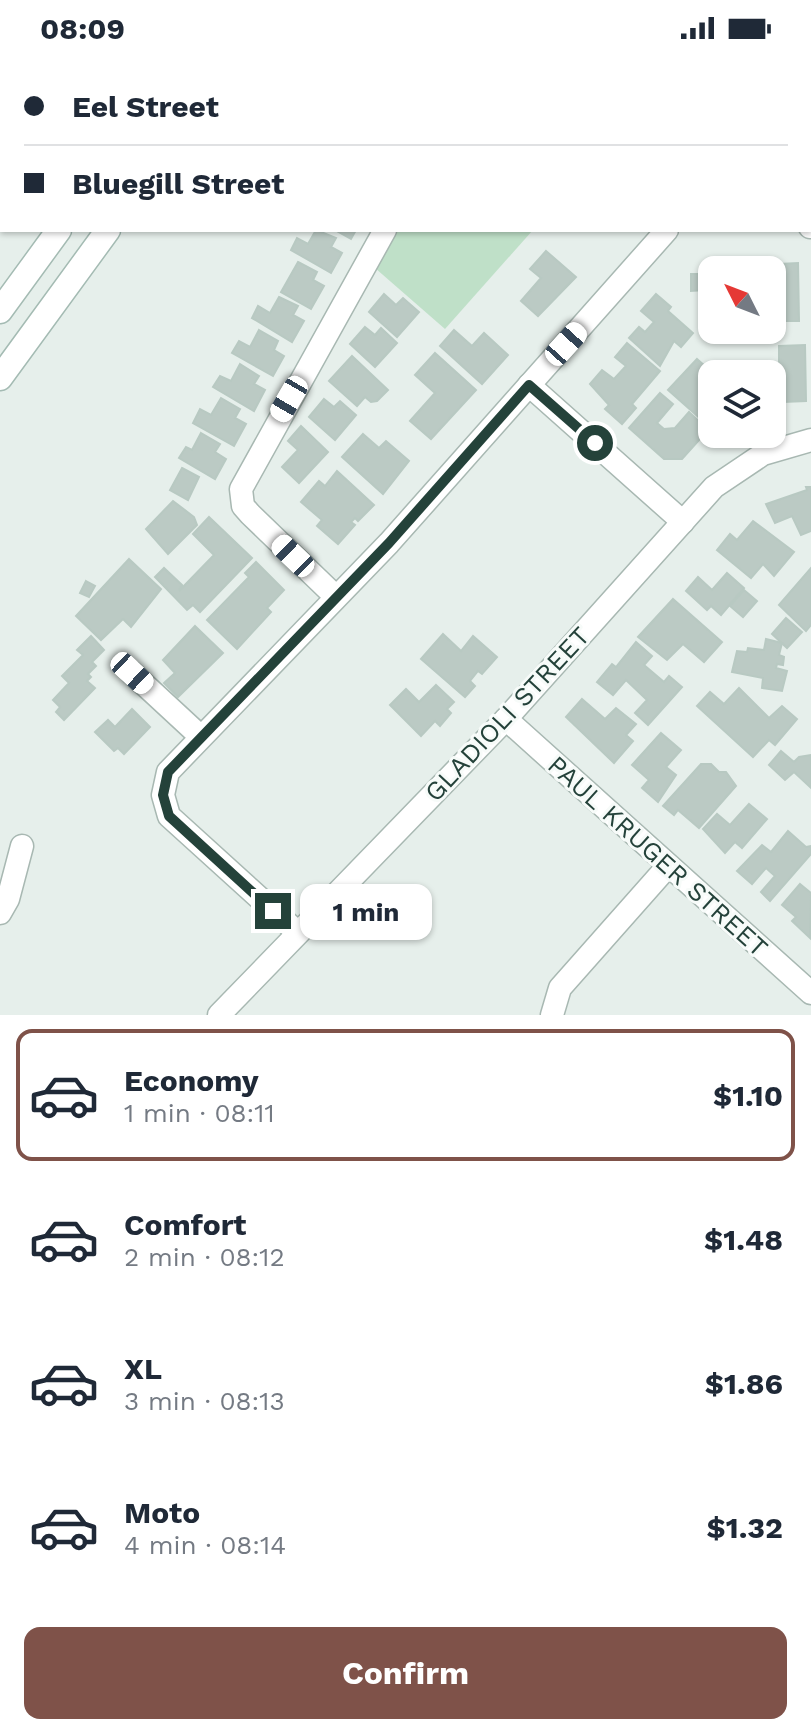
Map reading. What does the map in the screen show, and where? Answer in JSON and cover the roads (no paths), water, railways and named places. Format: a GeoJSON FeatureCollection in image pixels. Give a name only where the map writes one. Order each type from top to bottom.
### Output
{"type":"FeatureCollection","features":[{"type":"Feature","properties":{"kind":"main road"},"geometry":{"type":"LineString","coordinates":[[0,311],[58,232]]}},
{"type":"Feature","properties":{"kind":"main road"},"geometry":{"type":"LineString","coordinates":[[0,378],[107,232]]}},
{"type":"Feature","properties":{"kind":"street"},"geometry":{"type":"LineString","coordinates":[[336,597],[250,514],[243,506],[241,489],[384,232]]}},
{"type":"Feature","properties":{"kind":"street"},"geometry":{"type":"LineString","coordinates":[[297,932],[179,827],[164,806],[163,783],[168,772],[336,597],[665,232]]}},
{"type":"Feature","properties":{"kind":"street"},"geometry":{"type":"LineString","coordinates":[[529,385],[683,522]]}},
{"type":"Feature","properties":{"kind":"street","name":"GLADIOLI STREET"},"geometry":{"type":"LineString","coordinates":[[219,1015],[506,719],[714,487],[746,464],[782,447],[811,440]]}},
{"type":"Feature","properties":{"kind":"street"},"geometry":{"type":"LineString","coordinates":[[132,673],[200,736]]}},
{"type":"Feature","properties":{"kind":"street","name":"PAUL KRUGER STREET"},"geometry":{"type":"LineString","coordinates":[[506,719],[811,993]]}},
{"type":"Feature","properties":{"kind":"street"},"geometry":{"type":"LineString","coordinates":[[0,913],[8,899],[22,846]]}},
{"type":"Feature","properties":{"kind":"street"},"geometry":{"type":"LineString","coordinates":[[552,1015],[560,988],[668,866]]}}]}
